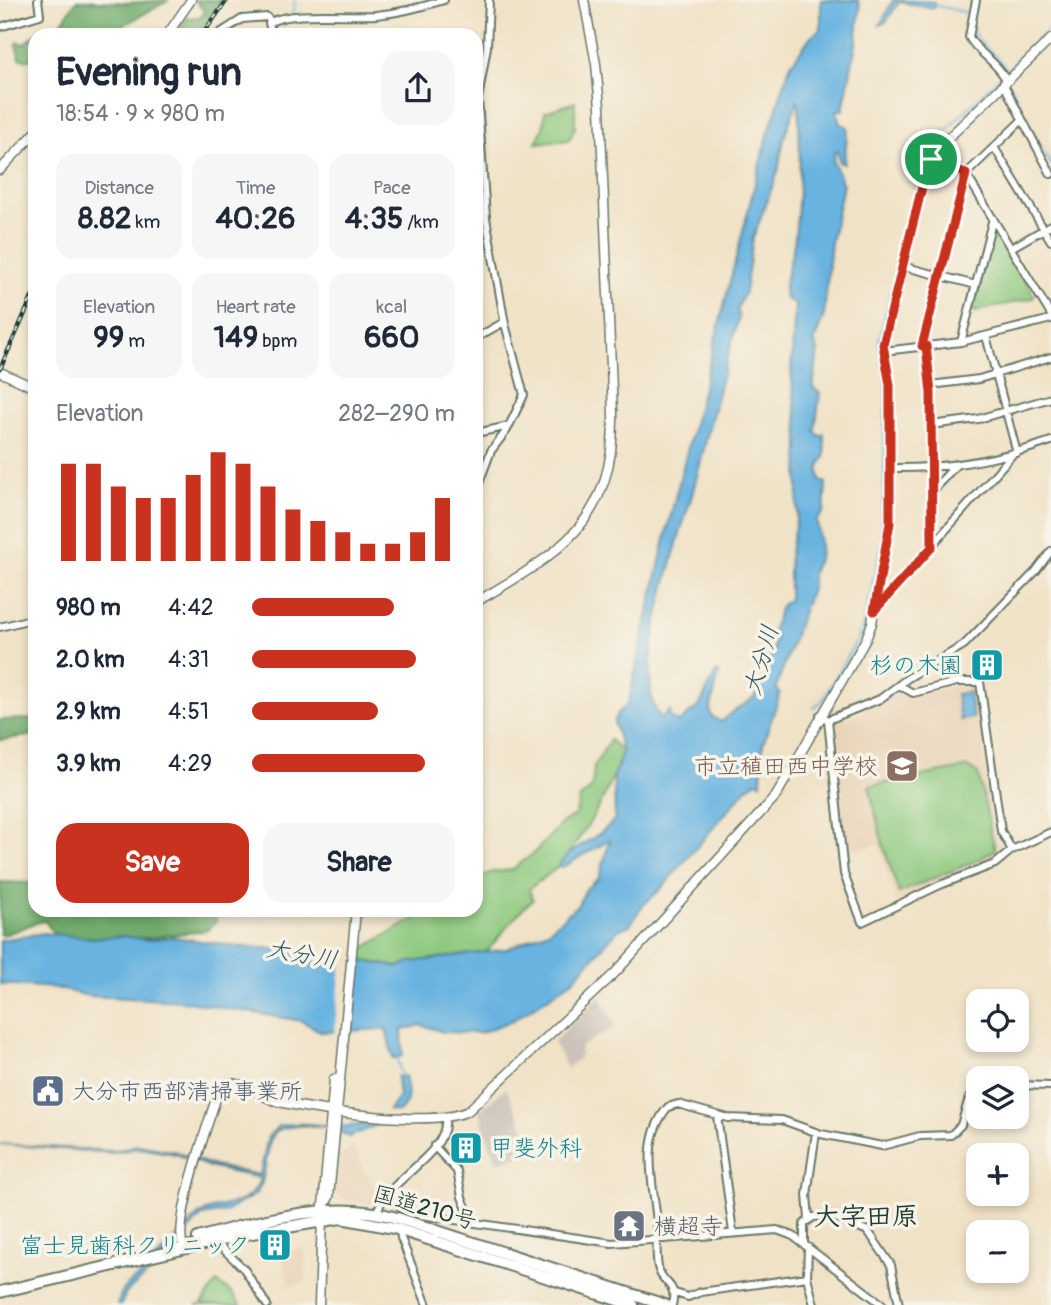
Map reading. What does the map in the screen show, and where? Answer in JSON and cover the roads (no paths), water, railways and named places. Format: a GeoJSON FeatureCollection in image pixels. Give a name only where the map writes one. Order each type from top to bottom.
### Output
{"type":"FeatureCollection","features":[{"type":"Feature","properties":{"kind":"highway","name":"国道210号"},"geometry":{"type":"LineString","coordinates":[[89,1272],[182,1242],[322,1214],[377,1212],[665,1305]]}},
{"type":"Feature","properties":{"kind":"highway","name":"国道210号"},"geometry":{"type":"LineString","coordinates":[[0,1292],[322,1214],[400,1230],[633,1305]]}},
{"type":"Feature","properties":{"kind":"street"},"geometry":{"type":"LineString","coordinates":[[0,27],[40,15],[38,0]]}},
{"type":"Feature","properties":{"kind":"street"},"geometry":{"type":"LineString","coordinates":[[172,28],[191,0]]}},
{"type":"Feature","properties":{"kind":"street"},"geometry":{"type":"LineString","coordinates":[[271,21],[299,16],[392,13],[444,0]]}},
{"type":"Feature","properties":{"kind":"street"},"geometry":{"type":"LineString","coordinates":[[483,70],[489,0]]}},
{"type":"Feature","properties":{"kind":"street"},"geometry":{"type":"LineString","coordinates":[[483,598],[541,564],[570,538],[594,505],[611,453],[612,413],[601,125],[596,64],[584,0]]}},
{"type":"Feature","properties":{"kind":"street"},"geometry":{"type":"LineString","coordinates":[[976,0],[969,37],[978,49],[999,67],[1021,121],[1051,174]]}},
{"type":"Feature","properties":{"kind":"street"},"geometry":{"type":"LineString","coordinates":[[229,28],[245,18],[267,17],[271,21],[272,28]]}},
{"type":"Feature","properties":{"kind":"street"},"geometry":{"type":"LineString","coordinates":[[182,1242],[181,1230],[196,1161],[222,1085],[236,1083],[277,1102],[334,1110],[445,1118],[461,1114],[476,1106],[625,961],[780,790],[824,717],[866,639],[874,611],[889,531],[890,385],[884,351],[926,172],[943,142],[1051,39]]}},
{"type":"Feature","properties":{"kind":"street"},"geometry":{"type":"LineString","coordinates":[[932,547],[931,385],[924,346],[966,174],[1021,121]]}},
{"type":"Feature","properties":{"kind":"street"},"geometry":{"type":"LineString","coordinates":[[0,170],[28,140]]}},
{"type":"Feature","properties":{"kind":"street"},"geometry":{"type":"LineString","coordinates":[[994,147],[1051,241]]}},
{"type":"Feature","properties":{"kind":"street"},"geometry":{"type":"LineString","coordinates":[[884,351],[961,342],[1051,317],[966,174],[933,157]]}},
{"type":"Feature","properties":{"kind":"street"},"geometry":{"type":"LineString","coordinates":[[483,183],[485,216],[505,322],[524,391],[509,426],[492,451],[483,474]]}},
{"type":"Feature","properties":{"kind":"street"},"geometry":{"type":"LineString","coordinates":[[961,342],[993,218]]}},
{"type":"Feature","properties":{"kind":"street"},"geometry":{"type":"LineString","coordinates":[[1011,248],[1051,225]]}},
{"type":"Feature","properties":{"kind":"street"},"geometry":{"type":"LineString","coordinates":[[902,266],[976,285]]}},
{"type":"Feature","properties":{"kind":"street"},"geometry":{"type":"LineString","coordinates":[[483,334],[505,322]]}},
{"type":"Feature","properties":{"kind":"street"},"geometry":{"type":"LineString","coordinates":[[986,336],[1006,411],[1014,454]]}},
{"type":"Feature","properties":{"kind":"street"},"geometry":{"type":"LineString","coordinates":[[931,385],[966,382],[1051,357]]}},
{"type":"Feature","properties":{"kind":"street"},"geometry":{"type":"LineString","coordinates":[[0,372],[28,384]]}},
{"type":"Feature","properties":{"kind":"street"},"geometry":{"type":"LineString","coordinates":[[931,425],[961,423],[1051,398]]}},
{"type":"Feature","properties":{"kind":"street"},"geometry":{"type":"LineString","coordinates":[[483,432],[509,426]]}},
{"type":"Feature","properties":{"kind":"street"},"geometry":{"type":"LineString","coordinates":[[890,468],[957,464],[1014,454],[1051,440]]}},
{"type":"Feature","properties":{"kind":"street"},"geometry":{"type":"LineString","coordinates":[[874,611],[1014,454]]}},
{"type":"Feature","properties":{"kind":"street"},"geometry":{"type":"LineString","coordinates":[[931,492],[957,464]]}},
{"type":"Feature","properties":{"kind":"street"},"geometry":{"type":"LineString","coordinates":[[824,717],[858,710],[964,645],[1036,571],[1051,551]]}},
{"type":"Feature","properties":{"kind":"street"},"geometry":{"type":"LineString","coordinates":[[0,627],[28,620]]}},
{"type":"Feature","properties":{"kind":"street"},"geometry":{"type":"LineString","coordinates":[[899,685],[914,693],[957,682],[980,682],[1001,831],[1012,850]]}},
{"type":"Feature","properties":{"kind":"street"},"geometry":{"type":"LineString","coordinates":[[824,717],[844,874],[862,922],[948,881],[995,864],[1012,850],[1051,832]]}},
{"type":"Feature","properties":{"kind":"street"},"geometry":{"type":"LineString","coordinates":[[319,1305],[322,1214],[354,917]]}},
{"type":"Feature","properties":{"kind":"street"},"geometry":{"type":"LineString","coordinates":[[1029,1085],[1051,1086]]}},
{"type":"Feature","properties":{"kind":"street"},"geometry":{"type":"LineString","coordinates":[[807,1277],[701,1292],[688,1297],[675,1293],[659,1269],[649,1156],[658,1123],[666,1108],[674,1104],[743,1120],[782,1120],[816,1132],[886,1146],[918,1136],[950,1136],[961,1125],[966,1108]]}},
{"type":"Feature","properties":{"kind":"street"},"geometry":{"type":"LineString","coordinates":[[717,1115],[733,1233]]}},
{"type":"Feature","properties":{"kind":"street"},"geometry":{"type":"LineString","coordinates":[[377,1212],[387,1196],[445,1131],[445,1118]]}},
{"type":"Feature","properties":{"kind":"street"},"geometry":{"type":"LineString","coordinates":[[809,1219],[807,1195],[816,1132]]}},
{"type":"Feature","properties":{"kind":"street"},"geometry":{"type":"LineString","coordinates":[[434,1146],[457,1171],[461,1195],[472,1222]]}},
{"type":"Feature","properties":{"kind":"street"},"geometry":{"type":"LineString","coordinates":[[387,1196],[412,1212],[608,1242],[777,1230],[806,1246],[883,1305]]}},
{"type":"Feature","properties":{"kind":"street"},"geometry":{"type":"LineString","coordinates":[[814,1305],[807,1277],[804,1224],[809,1219],[834,1216],[868,1231],[890,1263],[899,1305]]}},
{"type":"Feature","properties":{"kind":"street"},"geometry":{"type":"LineString","coordinates":[[400,1230],[427,1305]]}},
{"type":"Feature","properties":{"kind":"street"},"geometry":{"type":"LineString","coordinates":[[215,1241],[244,1269],[267,1305]]}},
{"type":"Feature","properties":{"kind":"street"},"geometry":{"type":"LineString","coordinates":[[672,1305],[675,1293]]}},
{"type":"Feature","properties":{"kind":"water"},"geometry":{"type":"Polygon","coordinates":[[[821,0],[858,0],[860,7],[856,44],[843,110],[837,110],[839,123],[848,127],[844,164],[839,162],[838,152],[835,152],[833,160],[843,185],[831,242],[824,315],[814,342],[818,351],[813,388],[820,393],[815,431],[820,436],[824,434],[825,457],[819,471],[821,481],[826,483],[824,511],[817,520],[819,554],[812,575],[812,586],[776,688],[780,694],[763,744],[761,783],[756,781],[747,788],[660,890],[643,905],[630,925],[618,930],[573,980],[511,1021],[480,1033],[444,1032],[421,1025],[402,1030],[403,1056],[393,1058],[386,1029],[322,1032],[302,1021],[183,1001],[89,996],[55,988],[0,984],[0,940],[44,933],[93,938],[124,936],[147,940],[174,937],[241,947],[279,949],[316,963],[356,960],[399,967],[411,962],[507,949],[548,931],[578,905],[586,889],[599,878],[610,840],[563,867],[558,867],[571,853],[615,819],[614,778],[622,751],[614,722],[618,713],[628,704],[667,530],[764,148],[790,66],[811,36],[821,29],[821,0]],[[798,99],[784,138],[778,172],[753,238],[745,292],[737,309],[739,318],[659,610],[650,674],[652,700],[661,718],[670,710],[671,719],[679,722],[700,705],[716,672],[719,673],[710,711],[712,717],[722,722],[753,698],[760,687],[770,658],[776,635],[770,638],[781,606],[789,599],[789,557],[797,516],[799,437],[791,372],[795,305],[784,297],[784,290],[797,220],[798,99]]]}},
{"type":"Feature","properties":{"kind":"water"},"geometry":{"type":"Polygon","coordinates":[[[893,0],[935,2],[934,8],[899,2],[886,22],[880,25],[893,0]]]}},
{"type":"Feature","properties":{"kind":"water"},"geometry":{"type":"Polygon","coordinates":[[[969,692],[973,718],[960,720],[956,694],[969,692]]]}},
{"type":"Feature","properties":{"kind":"water"},"geometry":{"type":"Polygon","coordinates":[[[405,1076],[408,1091],[405,1104],[399,1112],[389,1110],[399,1097],[397,1077],[405,1076]]]}},
{"type":"Feature","properties":{"kind":"water"},"geometry":{"type":"Polygon","coordinates":[[[372,1121],[384,1122],[349,1137],[333,1129],[313,1126],[276,1131],[270,1141],[262,1183],[256,1194],[225,1212],[202,1216],[152,1270],[126,1293],[121,1305],[117,1305],[123,1289],[146,1270],[197,1216],[242,1200],[256,1188],[260,1178],[212,1168],[176,1154],[139,1148],[110,1153],[0,1144],[114,1151],[138,1145],[177,1152],[214,1166],[260,1175],[268,1137],[278,1126],[302,1124],[349,1126],[372,1121]]]}},
{"type":"Feature","properties":{"kind":"waterway"},"geometry":{"type":"LineString","coordinates":[[291,14],[295,9],[294,0]]}},
{"type":"Feature","properties":{"kind":"waterway"},"geometry":{"type":"LineString","coordinates":[[933,5],[969,13],[969,17]]}},
{"type":"Feature","properties":{"kind":"waterway"},"geometry":{"type":"LineString","coordinates":[[1007,70],[1051,27]]}},
{"type":"Feature","properties":{"kind":"waterway"},"geometry":{"type":"LineString","coordinates":[[973,29],[979,41],[1001,61],[1005,72]]}},
{"type":"Feature","properties":{"kind":"waterway"},"geometry":{"type":"LineString","coordinates":[[882,367],[879,340],[922,168],[943,133],[1001,76]]}},
{"type":"Feature","properties":{"kind":"waterway"},"geometry":{"type":"LineString","coordinates":[[1010,84],[1027,121]]}},
{"type":"Feature","properties":{"kind":"waterway"},"geometry":{"type":"LineString","coordinates":[[1030,127],[1051,165]]}},
{"type":"Feature","properties":{"kind":"waterway"},"geometry":{"type":"LineString","coordinates":[[883,538],[885,411]]}},
{"type":"Feature","properties":{"kind":"waterway"},"geometry":{"type":"LineString","coordinates":[[814,708],[822,701],[861,633],[881,547]]}},
{"type":"Feature","properties":{"kind":"waterway"},"geometry":{"type":"LineString","coordinates":[[761,767],[767,767]]}},
{"type":"Feature","properties":{"kind":"waterway"},"geometry":{"type":"LineString","coordinates":[[397,1055],[401,1077]]}},
{"type":"Feature","properties":{"kind":"railway"},"geometry":{"type":"LineString","coordinates":[[207,28],[227,0]]}},
{"type":"Feature","properties":{"kind":"railway"},"geometry":{"type":"LineString","coordinates":[[0,369],[28,307]]}},
{"type":"Feature","properties":{"kind":"place","name":"杉の木園"},"geometry":{"type":"Point","coordinates":[987,665]}},
{"type":"Feature","properties":{"kind":"place","name":"市立稙田西中学校"},"geometry":{"type":"Point","coordinates":[902,766]}},
{"type":"Feature","properties":{"kind":"place","name":"大分市西部清掃事業所"},"geometry":{"type":"Point","coordinates":[48,1091]}},
{"type":"Feature","properties":{"kind":"place","name":"甲斐外科"},"geometry":{"type":"Point","coordinates":[466,1148]}},
{"type":"Feature","properties":{"kind":"place","name":"横超寺"},"geometry":{"type":"Point","coordinates":[629,1226]}},
{"type":"Feature","properties":{"kind":"place","name":"富士見歯科クリニック"},"geometry":{"type":"Point","coordinates":[275,1245]}},
{"type":"Feature","properties":{"kind":"district","name":"大字田原"},"geometry":{"type":"Point","coordinates":[866,1216]}},
{"type":"Feature","properties":{"kind":"water label","name":"大分川"},"geometry":{"type":"Point","coordinates":[761,660]}},
{"type":"Feature","properties":{"kind":"water label","name":"大分川"},"geometry":{"type":"Point","coordinates":[302,954]}}]}
